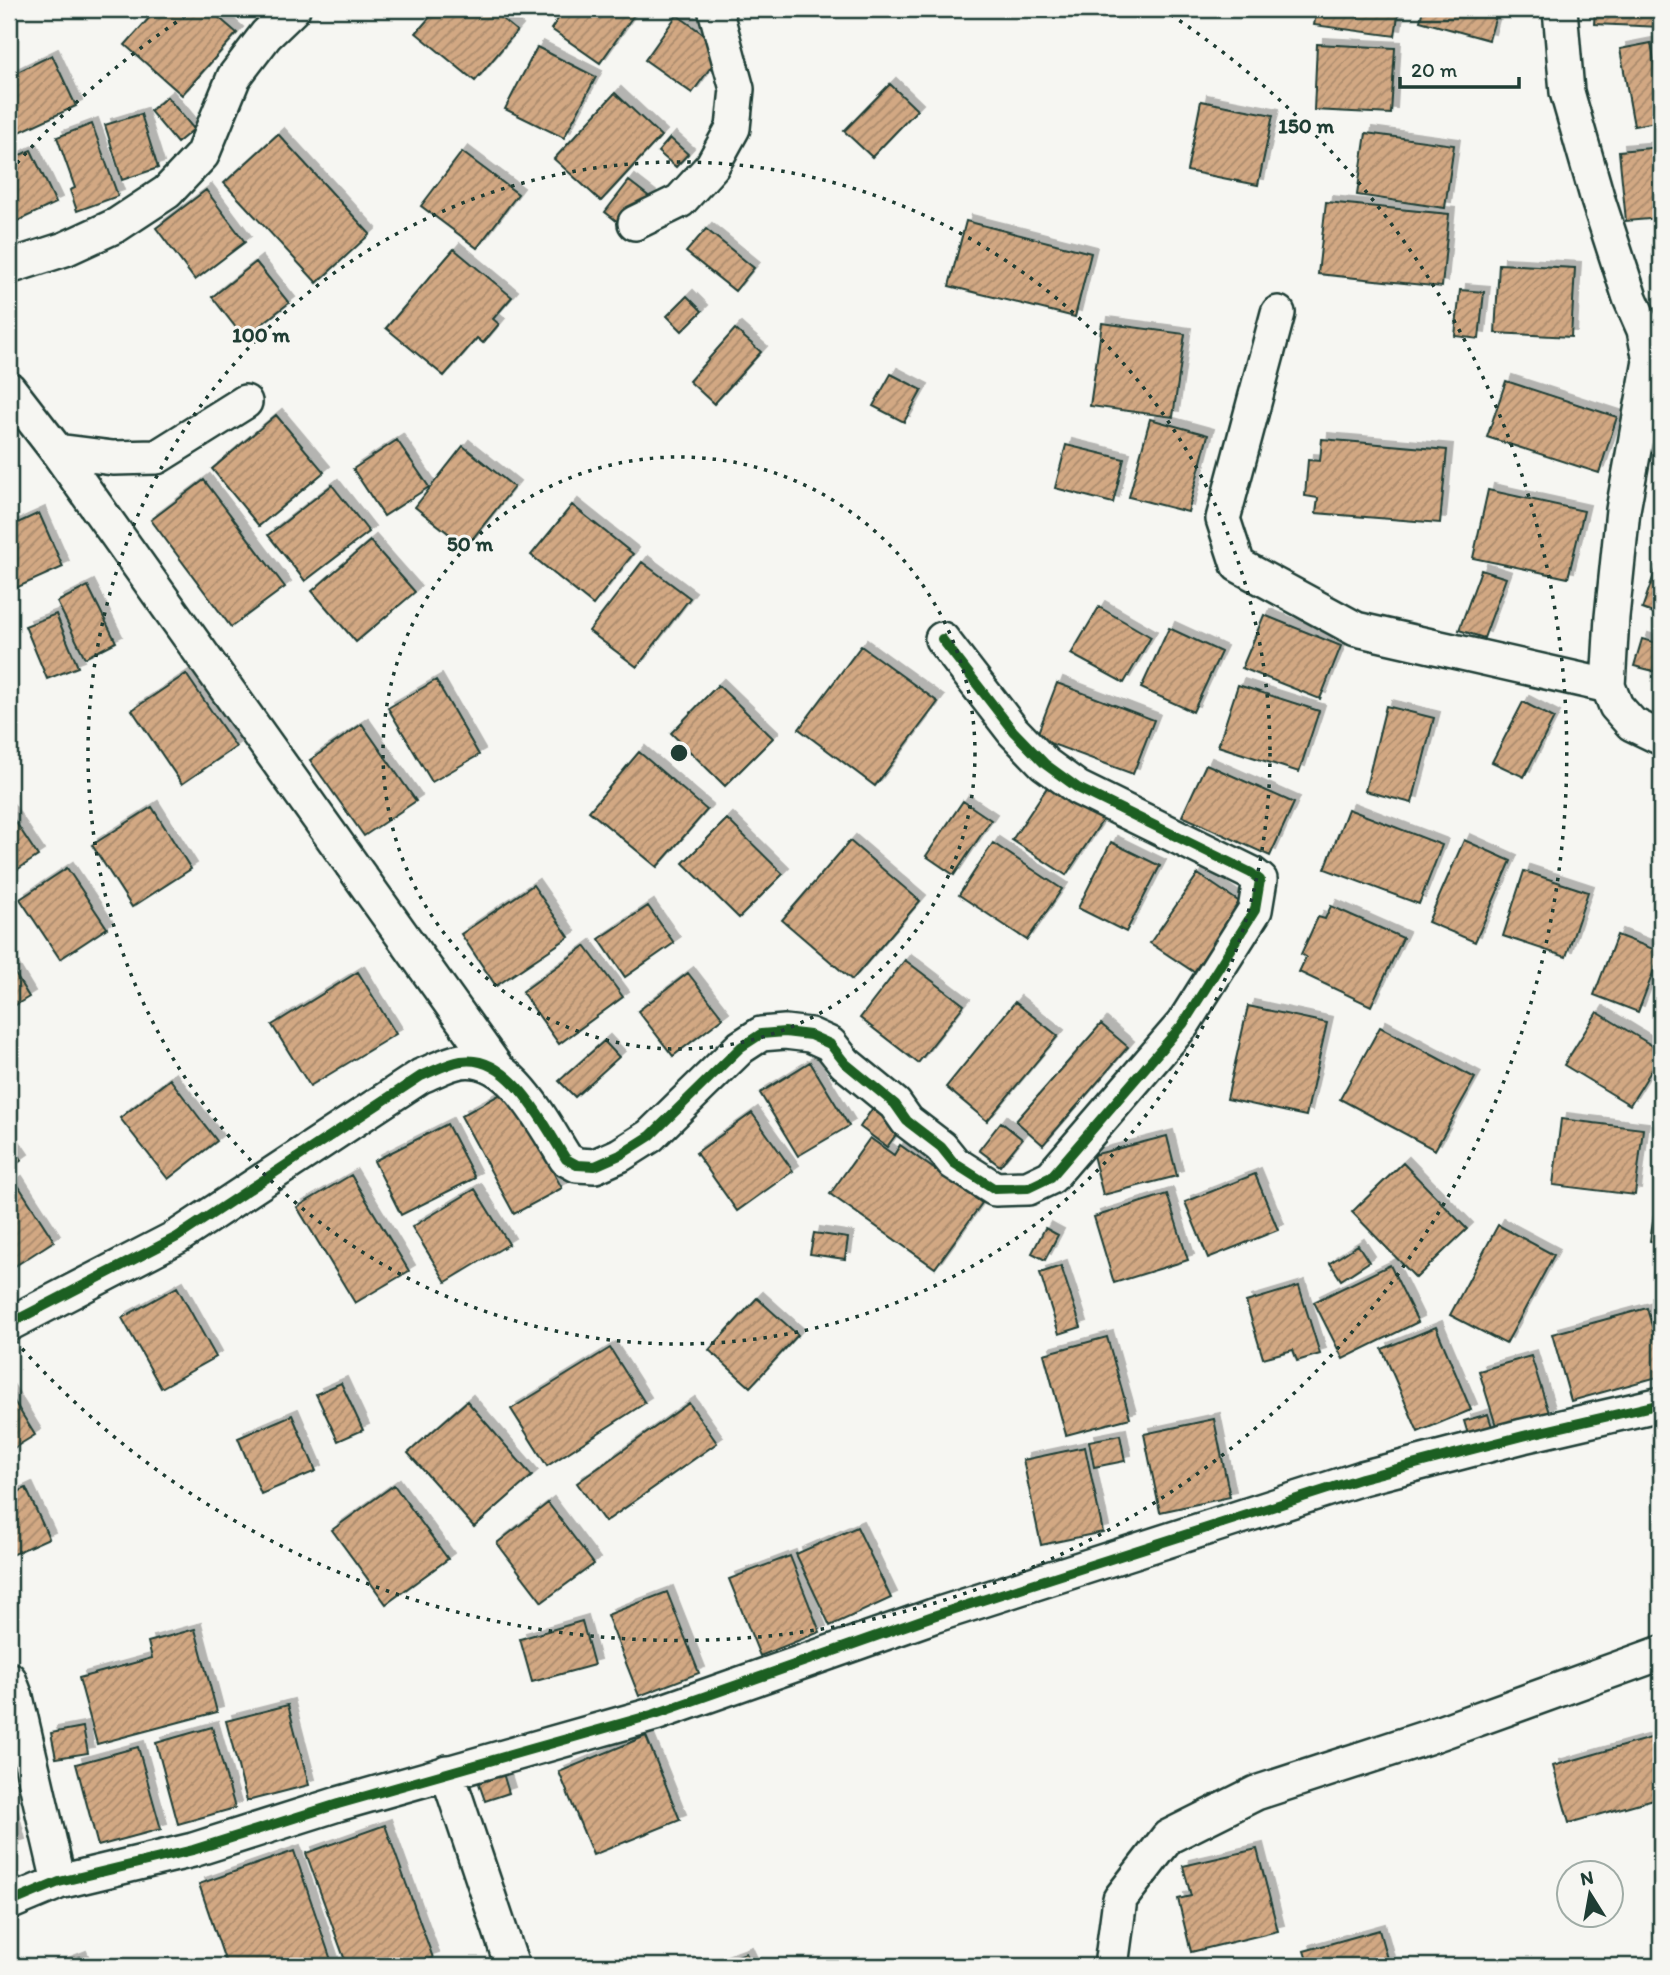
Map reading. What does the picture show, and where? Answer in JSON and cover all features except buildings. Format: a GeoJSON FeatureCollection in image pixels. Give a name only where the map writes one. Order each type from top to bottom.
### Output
{"type":"FeatureCollection","features":[{"type":"Feature","properties":{"kind":"street"},"geometry":{"type":"LineString","coordinates":[[9,267],[65,249],[117,225],[167,192],[202,155],[234,77],[266,35],[293,9]]}},
{"type":"Feature","properties":{"kind":"street"},"geometry":{"type":"LineString","coordinates":[[635,223],[680,201],[712,166],[733,128],[737,89],[715,9]]}},
{"type":"Feature","properties":{"kind":"street"},"geometry":{"type":"LineString","coordinates":[[1560,9],[1567,92],[1598,200],[1630,298],[1644,330],[1650,361],[1623,510],[1608,686],[1616,706],[1632,724],[1661,738]]}},
{"type":"Feature","properties":{"kind":"street"},"geometry":{"type":"LineString","coordinates":[[1278,313],[1223,519],[1238,565],[1356,629],[1608,686]]}},
{"type":"Feature","properties":{"kind":"street"},"geometry":{"type":"LineString","coordinates":[[9,389],[57,451],[496,1067],[523,1092],[566,1159],[577,1165],[595,1166],[620,1155],[650,1136],[741,1047],[761,1034],[785,1032],[810,1035],[830,1044],[845,1063],[895,1104],[907,1121],[941,1147],[954,1163],[995,1189],[1028,1188],[1051,1177],[1183,1024],[1255,910],[1260,880],[1251,873],[1077,788],[1045,764],[1013,732],[942,639]]}},
{"type":"Feature","properties":{"kind":"street"},"geometry":{"type":"LineString","coordinates":[[57,451],[113,458],[157,457],[245,402]]}},
{"type":"Feature","properties":{"kind":"street"},"geometry":{"type":"LineString","coordinates":[[9,1324],[177,1237],[421,1076],[460,1061],[478,1061],[496,1067]]}},
{"type":"Feature","properties":{"kind":"street"},"geometry":{"type":"LineString","coordinates":[[9,1903],[59,1882],[193,1850],[338,1804],[655,1714],[933,1616],[1362,1478],[1661,1404]]}},
{"type":"Feature","properties":{"kind":"street"},"geometry":{"type":"LineString","coordinates":[[1111,1966],[1120,1899],[1168,1837],[1256,1793],[1428,1737],[1661,1653]]}},
{"type":"Feature","properties":{"kind":"street"},"geometry":{"type":"LineString","coordinates":[[9,1679],[16,1697],[59,1882]]}},
{"type":"Feature","properties":{"kind":"street"},"geometry":{"type":"LineString","coordinates":[[447,1772],[512,1966]]}},
{"type":"Feature","properties":{"kind":"cycle path"},"geometry":{"type":"LineString","coordinates":[[9,1324],[177,1237],[421,1076],[461,1061],[479,1062],[495,1068],[524,1094],[566,1159],[577,1165],[595,1166],[620,1155],[650,1136],[741,1047],[761,1034],[785,1032],[810,1035],[830,1044],[845,1063],[895,1104],[907,1121],[941,1147],[954,1163],[995,1189],[1028,1188],[1051,1177],[1183,1024],[1255,910],[1260,880],[1251,873],[1078,788],[1045,764],[1013,731],[942,639]]}},
{"type":"Feature","properties":{"kind":"cycle path"},"geometry":{"type":"LineString","coordinates":[[9,1903],[59,1882],[193,1850],[338,1804],[655,1714],[933,1616],[1362,1478],[1661,1404]]}}]}
